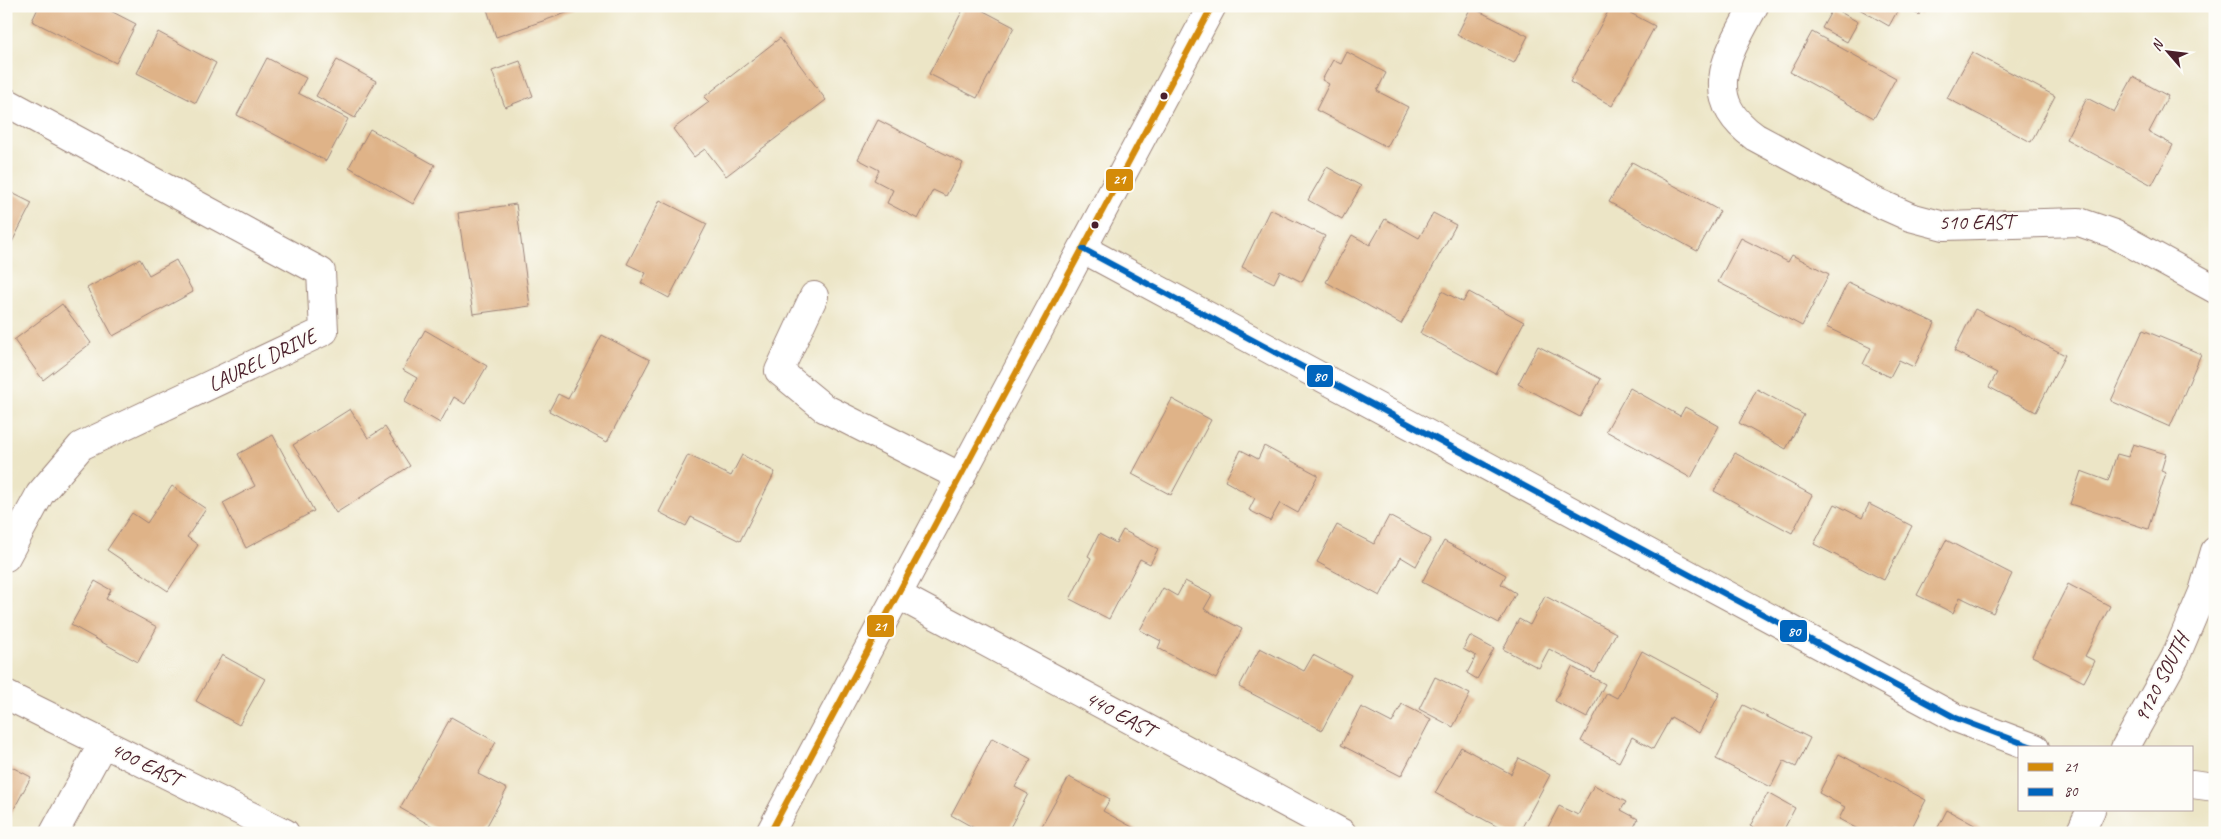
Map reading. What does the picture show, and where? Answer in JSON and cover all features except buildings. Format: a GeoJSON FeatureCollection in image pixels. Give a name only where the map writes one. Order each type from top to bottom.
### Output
{"type":"FeatureCollection","features":[{"type":"Feature","properties":{"kind":"street"},"geometry":{"type":"LineString","coordinates":[[770,833],[1212,6]]}},
{"type":"Feature","properties":{"kind":"street","name":"510 EAST"},"geometry":{"type":"LineString","coordinates":[[1754,6],[1732,46],[1722,76],[1727,106],[1740,126],[1755,137],[1872,200],[1910,217],[1944,226],[2080,222],[2114,234],[2215,289]]}},
{"type":"Feature","properties":{"kind":"street","name":"LAUREL DRIVE"},"geometry":{"type":"LineString","coordinates":[[6,102],[321,272],[324,331],[81,446],[40,494],[6,557]]}},
{"type":"Feature","properties":{"kind":"street"},"geometry":{"type":"LineString","coordinates":[[1083,249],[1956,718],[2030,746]]}},
{"type":"Feature","properties":{"kind":"street"},"geometry":{"type":"LineString","coordinates":[[814,296],[779,372],[824,408],[961,476]]}},
{"type":"Feature","properties":{"kind":"street","name":"9120 SOUTH"},"geometry":{"type":"LineString","coordinates":[[2126,746],[2175,658],[2202,592],[2215,551]]}},
{"type":"Feature","properties":{"kind":"street","name":"440 EAST"},"geometry":{"type":"LineString","coordinates":[[898,595],[1342,833]]}},
{"type":"Feature","properties":{"kind":"street","name":"400 EAST"},"geometry":{"type":"LineString","coordinates":[[6,695],[285,833]]}},
{"type":"Feature","properties":{"kind":"street"},"geometry":{"type":"LineString","coordinates":[[54,833],[103,743]]}},
{"type":"Feature","properties":{"kind":"street"},"geometry":{"type":"LineString","coordinates":[[2194,784],[2215,787]]}},
{"type":"Feature","properties":{"kind":"street"},"geometry":{"type":"LineString","coordinates":[[2080,833],[2091,812]]}},
{"type":"Feature","properties":{"kind":"transit line","name":"21"},"geometry":{"type":"LineString","coordinates":[[770,833],[1212,6]]}},
{"type":"Feature","properties":{"kind":"transit line","name":"80"},"geometry":{"type":"LineString","coordinates":[[1083,249],[1956,718],[2030,746]]}}]}
